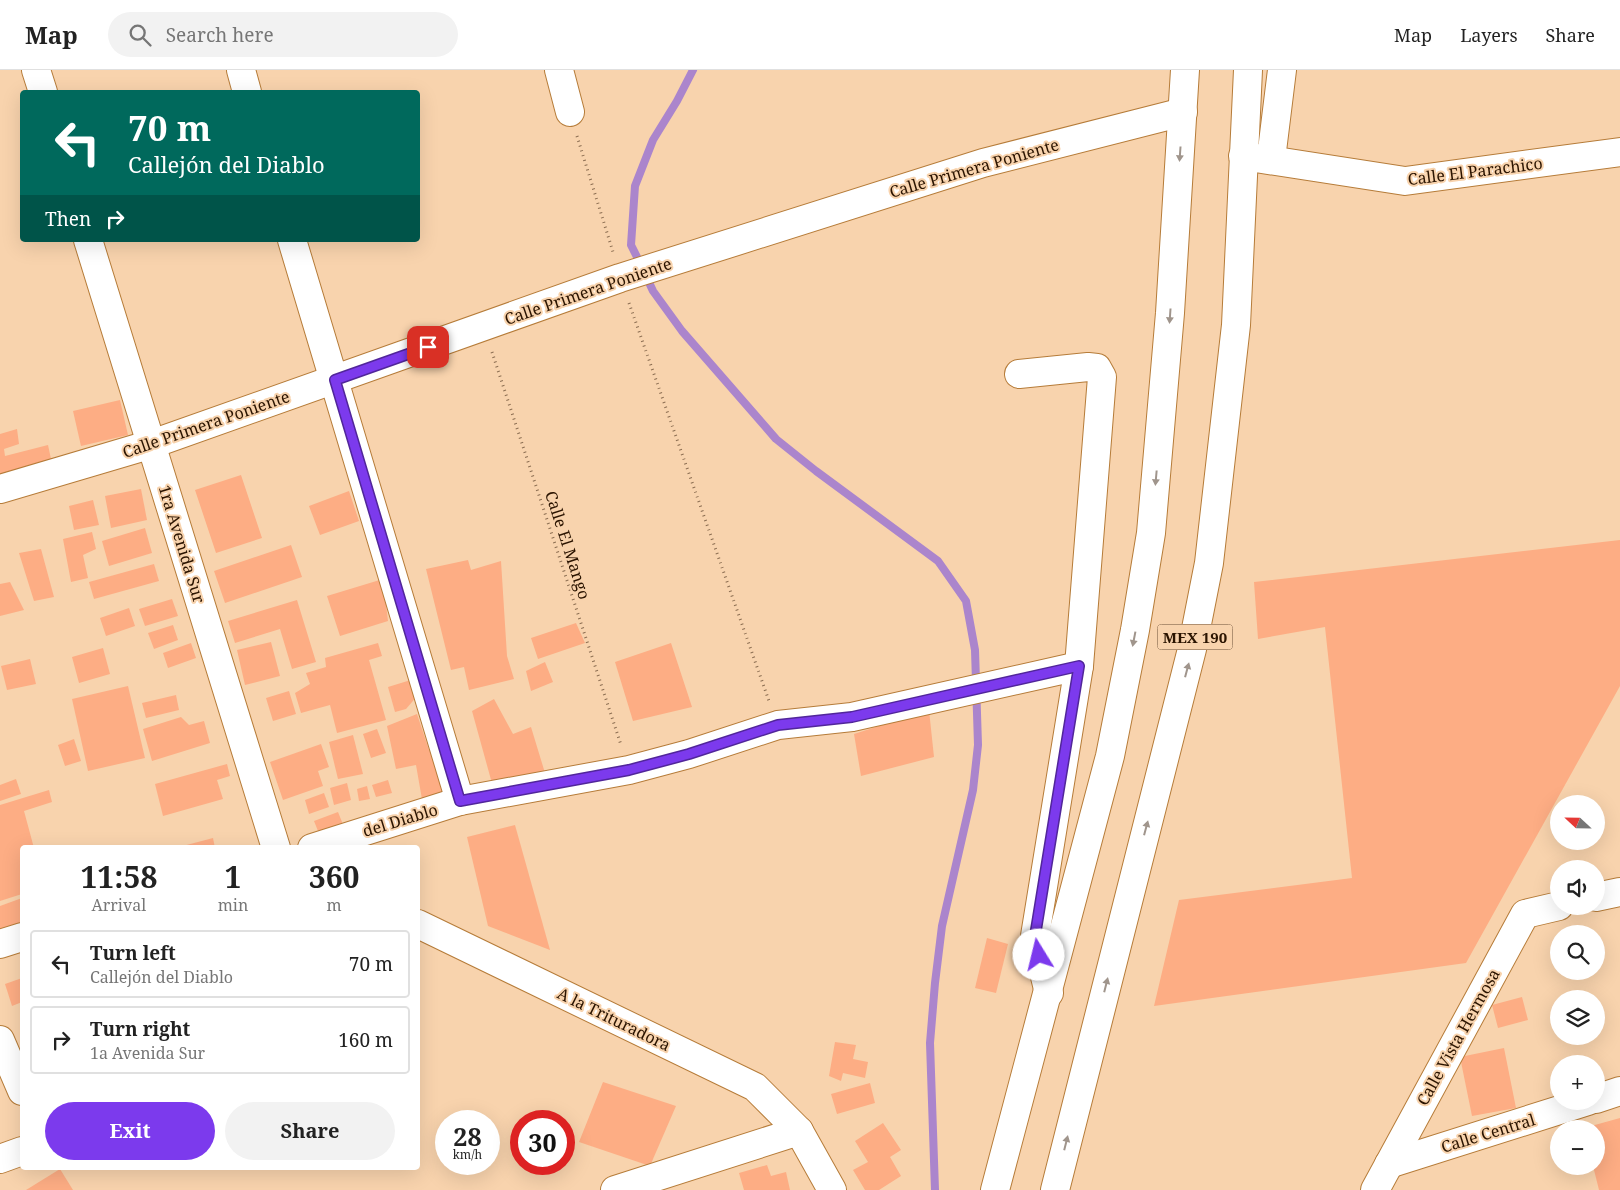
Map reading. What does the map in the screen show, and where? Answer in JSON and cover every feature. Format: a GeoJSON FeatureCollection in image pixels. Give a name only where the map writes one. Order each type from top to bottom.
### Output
{"type":"FeatureCollection","features":[{"type":"Feature","properties":{"kind":"street"},"geometry":{"type":"LineString","coordinates":[[36,70],[42,90]]}},
{"type":"Feature","properties":{"kind":"street"},"geometry":{"type":"LineString","coordinates":[[241,70],[246,90]]}},
{"type":"Feature","properties":{"kind":"street"},"geometry":{"type":"LineString","coordinates":[[559,70],[570,112]]}},
{"type":"Feature","properties":{"kind":"street","name":"MEX 190"},"geometry":{"type":"LineString","coordinates":[[995,1190],[1049,993],[1110,756],[1135,630],[1151,533],[1170,313],[1186,70]]}},
{"type":"Feature","properties":{"kind":"street","name":"MEX 190"},"geometry":{"type":"LineString","coordinates":[[1055,1190],[1192,649],[1209,563],[1236,325],[1248,70]]}},
{"type":"Feature","properties":{"kind":"street"},"geometry":{"type":"LineString","coordinates":[[1271,159],[1282,70]]}},
{"type":"Feature","properties":{"kind":"street","name":"Calle Primera Poniente"},"geometry":{"type":"LineString","coordinates":[[0,489],[152,444],[484,328],[620,278],[983,163],[1183,112]]}},
{"type":"Feature","properties":{"kind":"street","name":"Calle El Parachico"},"geometry":{"type":"LineString","coordinates":[[1243,156],[1405,181],[1620,152]]}},
{"type":"Feature","properties":{"kind":"street","name":"1ra Avenida Sur"},"geometry":{"type":"LineString","coordinates":[[89,242],[275,845]]}},
{"type":"Feature","properties":{"kind":"street"},"geometry":{"type":"LineString","coordinates":[[293,242],[460,801]]}},
{"type":"Feature","properties":{"kind":"street"},"geometry":{"type":"LineString","coordinates":[[1018,374],[1088,367],[1097,368],[1102,377],[1079,666],[1035,936],[1049,993]]}},
{"type":"Feature","properties":{"kind":"street","name":"del Diablo"},"geometry":{"type":"LineString","coordinates":[[321,845],[460,801],[629,770],[689,754],[778,725],[852,717],[1079,666]]}},
{"type":"Feature","properties":{"kind":"street"},"geometry":{"type":"LineString","coordinates":[[1605,895],[1620,892]]}},
{"type":"Feature","properties":{"kind":"street","name":"Calle Vista Hermosa"},"geometry":{"type":"LineString","coordinates":[[1375,1190],[1524,914],[1550,908]]}},
{"type":"Feature","properties":{"kind":"street","name":"A la Trituradora"},"geometry":{"type":"LineString","coordinates":[[420,925],[755,1087],[799,1131],[832,1190]]}},
{"type":"Feature","properties":{"kind":"street"},"geometry":{"type":"LineString","coordinates":[[0,944],[20,938]]}},
{"type":"Feature","properties":{"kind":"street"},"geometry":{"type":"LineString","coordinates":[[0,1040],[20,1086]]}},
{"type":"Feature","properties":{"kind":"street"},"geometry":{"type":"LineString","coordinates":[[1605,1096],[1620,1091]]}},
{"type":"Feature","properties":{"kind":"street","name":"Calle Central"},"geometry":{"type":"LineString","coordinates":[[1389,1164],[1560,1110]]}},
{"type":"Feature","properties":{"kind":"street"},"geometry":{"type":"LineString","coordinates":[[615,1190],[799,1131]]}},
{"type":"Feature","properties":{"kind":"street"},"geometry":{"type":"LineString","coordinates":[[0,1159],[20,1152]]}},
{"type":"Feature","properties":{"kind":"path"},"geometry":{"type":"LineString","coordinates":[[570,112],[620,278],[778,725]]}},
{"type":"Feature","properties":{"kind":"path","name":"Calle El Mango"},"geometry":{"type":"LineString","coordinates":[[484,328],[629,770]]}},
{"type":"Feature","properties":{"kind":"building"},"geometry":{"type":"Polygon","coordinates":[[[120,400],[128,435],[81,446],[73,411],[120,400]]]}},
{"type":"Feature","properties":{"kind":"building"},"geometry":{"type":"Polygon","coordinates":[[[17,429],[19,444],[4,449],[5,456],[48,445],[51,459],[0,475],[0,434],[17,429]]]}},
{"type":"Feature","properties":{"kind":"building"},"geometry":{"type":"Polygon","coordinates":[[[241,475],[262,538],[216,553],[195,490],[241,475]]]}},
{"type":"Feature","properties":{"kind":"building"},"geometry":{"type":"Polygon","coordinates":[[[141,489],[147,520],[111,528],[105,496],[141,489]]]}},
{"type":"Feature","properties":{"kind":"building"},"geometry":{"type":"Polygon","coordinates":[[[349,491],[359,521],[320,535],[309,506],[349,491]]]}},
{"type":"Feature","properties":{"kind":"building"},"geometry":{"type":"Polygon","coordinates":[[[93,500],[99,525],[74,530],[69,506],[93,500]]]}},
{"type":"Feature","properties":{"kind":"building"},"geometry":{"type":"Polygon","coordinates":[[[145,528],[152,553],[109,566],[102,541],[145,528]]]}},
{"type":"Feature","properties":{"kind":"building"},"geometry":{"type":"Polygon","coordinates":[[[92,532],[96,549],[83,555],[88,578],[71,582],[63,539],[92,532]]]}},
{"type":"Feature","properties":{"kind":"building"},"geometry":{"type":"Polygon","coordinates":[[[1620,540],[1620,686],[1559,795],[1550,795],[1550,812],[1466,963],[1154,1006],[1179,900],[1352,878],[1325,627],[1258,639],[1254,582],[1620,540]]]}},
{"type":"Feature","properties":{"kind":"building"},"geometry":{"type":"Polygon","coordinates":[[[291,545],[302,577],[225,603],[214,571],[291,545]]]}},
{"type":"Feature","properties":{"kind":"building"},"geometry":{"type":"Polygon","coordinates":[[[41,549],[54,597],[34,601],[19,553],[41,549]]]}},
{"type":"Feature","properties":{"kind":"building"},"geometry":{"type":"Polygon","coordinates":[[[468,560],[471,570],[501,561],[507,656],[514,679],[469,690],[464,667],[451,670],[426,569],[468,560]]]}},
{"type":"Feature","properties":{"kind":"building"},"geometry":{"type":"Polygon","coordinates":[[[154,564],[159,581],[94,599],[89,582],[154,564]]]}},
{"type":"Feature","properties":{"kind":"building"},"geometry":{"type":"Polygon","coordinates":[[[383,579],[388,621],[340,636],[327,596],[383,579]]]}},
{"type":"Feature","properties":{"kind":"building"},"geometry":{"type":"Polygon","coordinates":[[[10,582],[24,610],[0,616],[0,584],[10,582]]]}},
{"type":"Feature","properties":{"kind":"building"},"geometry":{"type":"Polygon","coordinates":[[[172,599],[178,616],[145,626],[139,609],[172,599]]]}},
{"type":"Feature","properties":{"kind":"building"},"geometry":{"type":"Polygon","coordinates":[[[297,600],[316,662],[292,669],[280,629],[235,643],[228,621],[297,600]]]}},
{"type":"Feature","properties":{"kind":"building"},"geometry":{"type":"Polygon","coordinates":[[[129,608],[135,626],[106,636],[100,618],[129,608]]]}},
{"type":"Feature","properties":{"kind":"building"},"geometry":{"type":"Polygon","coordinates":[[[576,623],[585,643],[538,659],[531,638],[576,623]]]}},
{"type":"Feature","properties":{"kind":"building"},"geometry":{"type":"Polygon","coordinates":[[[173,625],[178,640],[154,649],[148,633],[173,625]]]}},
{"type":"Feature","properties":{"kind":"building"},"geometry":{"type":"Polygon","coordinates":[[[271,642],[280,676],[245,685],[237,650],[271,642]]]}},
{"type":"Feature","properties":{"kind":"building"},"geometry":{"type":"Polygon","coordinates":[[[191,643],[196,658],[168,668],[163,653],[191,643]]]}},
{"type":"Feature","properties":{"kind":"building"},"geometry":{"type":"Polygon","coordinates":[[[378,643],[382,656],[369,660],[386,720],[337,733],[330,705],[301,713],[295,693],[310,684],[306,673],[326,667],[325,658],[378,643]]]}},
{"type":"Feature","properties":{"kind":"building"},"geometry":{"type":"Polygon","coordinates":[[[671,643],[692,707],[633,721],[615,662],[671,643]]]}},
{"type":"Feature","properties":{"kind":"building"},"geometry":{"type":"Polygon","coordinates":[[[103,648],[110,674],[79,683],[72,657],[103,648]]]}},
{"type":"Feature","properties":{"kind":"building"},"geometry":{"type":"Polygon","coordinates":[[[30,659],[36,684],[7,690],[1,666],[30,659]]]}},
{"type":"Feature","properties":{"kind":"building"},"geometry":{"type":"Polygon","coordinates":[[[545,662],[553,682],[531,691],[526,671],[545,662]]]}},
{"type":"Feature","properties":{"kind":"building"},"geometry":{"type":"Polygon","coordinates":[[[414,679],[418,695],[406,709],[395,712],[388,687],[414,679]]]}},
{"type":"Feature","properties":{"kind":"building"},"geometry":{"type":"Polygon","coordinates":[[[128,686],[145,758],[88,771],[72,699],[128,686]]]}},
{"type":"Feature","properties":{"kind":"building"},"geometry":{"type":"Polygon","coordinates":[[[289,691],[296,714],[273,721],[266,698],[289,691]]]}},
{"type":"Feature","properties":{"kind":"building"},"geometry":{"type":"Polygon","coordinates":[[[176,695],[179,710],[146,718],[142,703],[176,695]]]}},
{"type":"Feature","properties":{"kind":"building"},"geometry":{"type":"Polygon","coordinates":[[[494,699],[513,734],[531,727],[545,773],[493,787],[472,711],[494,699]]]}},
{"type":"Feature","properties":{"kind":"building"},"geometry":{"type":"Polygon","coordinates":[[[929,710],[934,757],[861,776],[854,734],[929,710]]]}},
{"type":"Feature","properties":{"kind":"building"},"geometry":{"type":"Polygon","coordinates":[[[417,714],[429,750],[440,757],[448,801],[423,805],[416,765],[396,769],[387,726],[417,714]]]}},
{"type":"Feature","properties":{"kind":"building"},"geometry":{"type":"Polygon","coordinates":[[[181,717],[189,725],[204,721],[210,743],[152,761],[143,729],[181,717]]]}},
{"type":"Feature","properties":{"kind":"building"},"geometry":{"type":"Polygon","coordinates":[[[377,729],[386,753],[371,758],[363,734],[377,729]]]}},
{"type":"Feature","properties":{"kind":"building"},"geometry":{"type":"Polygon","coordinates":[[[353,735],[363,774],[338,779],[329,742],[353,735]]]}},
{"type":"Feature","properties":{"kind":"building"},"geometry":{"type":"Polygon","coordinates":[[[74,739],[81,761],[65,766],[58,745],[74,739]]]}},
{"type":"Feature","properties":{"kind":"building"},"geometry":{"type":"Polygon","coordinates":[[[321,744],[329,767],[318,771],[323,786],[283,800],[270,762],[321,744]]]}},
{"type":"Feature","properties":{"kind":"building"},"geometry":{"type":"Polygon","coordinates":[[[227,764],[230,776],[217,780],[223,799],[163,816],[155,784],[227,764]]]}},
{"type":"Feature","properties":{"kind":"building"},"geometry":{"type":"Polygon","coordinates":[[[16,779],[21,794],[0,801],[0,785],[16,779]]]}},
{"type":"Feature","properties":{"kind":"building"},"geometry":{"type":"Polygon","coordinates":[[[388,780],[392,793],[376,797],[372,785],[388,780]]]}},
{"type":"Feature","properties":{"kind":"building"},"geometry":{"type":"Polygon","coordinates":[[[347,783],[351,800],[334,805],[330,788],[347,783]]]}},
{"type":"Feature","properties":{"kind":"building"},"geometry":{"type":"Polygon","coordinates":[[[367,786],[370,799],[359,801],[357,789],[367,786]]]}},
{"type":"Feature","properties":{"kind":"building"},"geometry":{"type":"Polygon","coordinates":[[[49,790],[52,802],[24,811],[33,845],[20,845],[20,895],[0,901],[0,805],[49,790]]]}},
{"type":"Feature","properties":{"kind":"building"},"geometry":{"type":"Polygon","coordinates":[[[324,793],[329,807],[309,814],[305,800],[324,793]]]}},
{"type":"Feature","properties":{"kind":"building"},"geometry":{"type":"Polygon","coordinates":[[[338,812],[344,827],[320,836],[314,821],[338,812]]]}},
{"type":"Feature","properties":{"kind":"building"},"geometry":{"type":"Polygon","coordinates":[[[515,825],[550,950],[488,926],[467,837],[515,825]]]}},
{"type":"Feature","properties":{"kind":"building"},"geometry":{"type":"Polygon","coordinates":[[[213,838],[214,845],[187,845],[213,838]]]}},
{"type":"Feature","properties":{"kind":"building"},"geometry":{"type":"Polygon","coordinates":[[[20,899],[20,931],[0,938],[0,906],[20,899]]]}},
{"type":"Feature","properties":{"kind":"building"},"geometry":{"type":"Polygon","coordinates":[[[987,938],[1008,944],[996,993],[975,988],[987,938]]]}},
{"type":"Feature","properties":{"kind":"building"},"geometry":{"type":"Polygon","coordinates":[[[20,979],[20,1003],[12,1006],[5,984],[20,979]]]}},
{"type":"Feature","properties":{"kind":"building"},"geometry":{"type":"Polygon","coordinates":[[[1522,997],[1528,1020],[1498,1028],[1492,1005],[1522,997]]]}},
{"type":"Feature","properties":{"kind":"building"},"geometry":{"type":"Polygon","coordinates":[[[835,1042],[856,1045],[853,1059],[868,1062],[865,1078],[843,1073],[841,1081],[829,1076],[835,1042]]]}},
{"type":"Feature","properties":{"kind":"building"},"geometry":{"type":"Polygon","coordinates":[[[1504,1048],[1516,1108],[1472,1116],[1460,1057],[1504,1048]]]}},
{"type":"Feature","properties":{"kind":"building"},"geometry":{"type":"Polygon","coordinates":[[[603,1082],[676,1106],[650,1166],[579,1142],[603,1082]]]}},
{"type":"Feature","properties":{"kind":"building"},"geometry":{"type":"Polygon","coordinates":[[[870,1083],[875,1103],[837,1114],[831,1094],[870,1083]]]}},
{"type":"Feature","properties":{"kind":"building"},"geometry":{"type":"Polygon","coordinates":[[[1620,1118],[1620,1190],[1599,1190],[1595,1175],[1605,1175],[1605,1122],[1620,1118]]]}},
{"type":"Feature","properties":{"kind":"building"},"geometry":{"type":"Polygon","coordinates":[[[883,1123],[901,1150],[890,1157],[901,1176],[879,1190],[865,1190],[853,1170],[868,1162],[855,1141],[883,1123]]]}},
{"type":"Feature","properties":{"kind":"building"},"geometry":{"type":"Polygon","coordinates":[[[767,1165],[771,1176],[786,1172],[790,1190],[744,1190],[739,1173],[767,1165]]]}},
{"type":"Feature","properties":{"kind":"building"},"geometry":{"type":"Polygon","coordinates":[[[61,1170],[73,1190],[26,1190],[61,1170]]]}},
{"type":"Feature","properties":{"kind":"waterway"},"geometry":{"type":"LineString","coordinates":[[641,265],[631,245],[635,186],[653,140],[693,70]]}},
{"type":"Feature","properties":{"kind":"waterway"},"geometry":{"type":"LineString","coordinates":[[646,276],[653,291],[682,331],[776,439],[938,561],[966,601],[975,650],[978,745],[973,790],[942,926],[935,983],[930,1043],[935,1190]]}},
{"type":"Feature","properties":{"kind":"route"},"geometry":{"type":"LineString","coordinates":[[428,347],[335,380],[460,801],[629,770],[689,754],[778,725],[852,717],[1079,666],[1052,822],[1035,936],[1039,955]]}}]}
